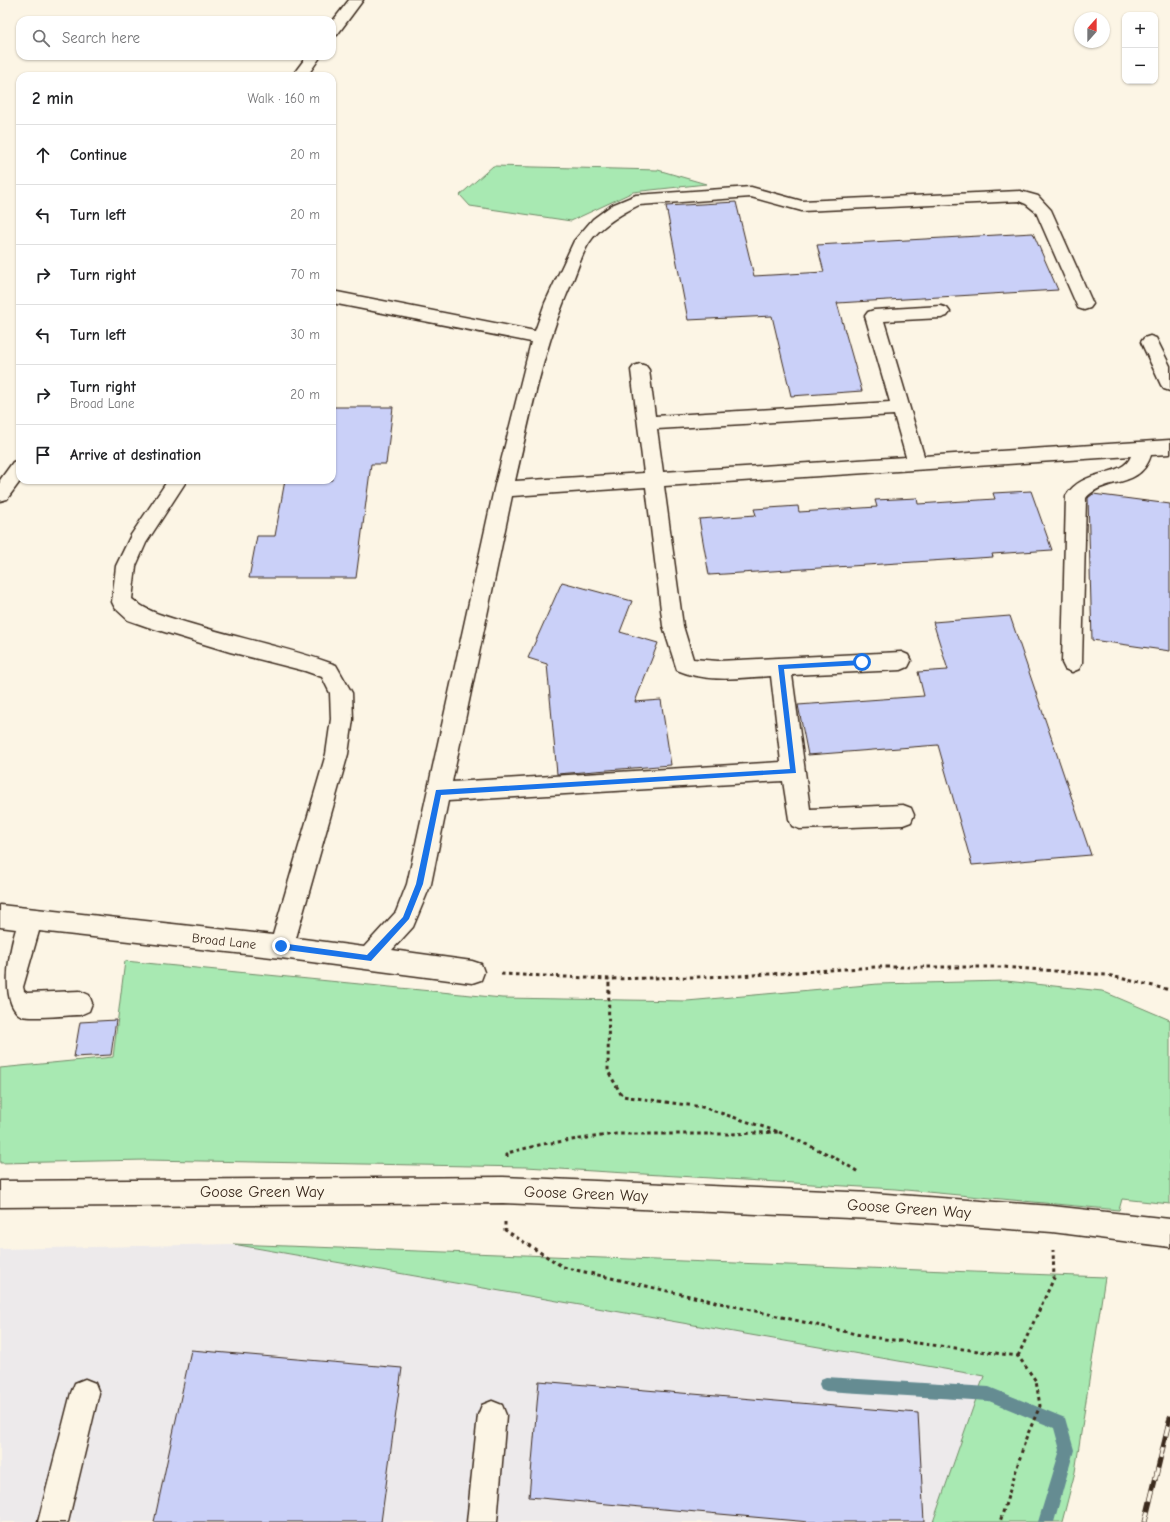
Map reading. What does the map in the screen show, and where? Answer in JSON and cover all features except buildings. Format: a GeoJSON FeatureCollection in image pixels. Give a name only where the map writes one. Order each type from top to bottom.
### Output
{"type":"FeatureCollection","features":[{"type":"Feature","properties":{"kind":"main road"},"geometry":{"type":"LineString","coordinates":[[336,27],[356,0]]}},
{"type":"Feature","properties":{"kind":"main road"},"geometry":{"type":"LineString","coordinates":[[302,72],[311,60]]}},
{"type":"Feature","properties":{"kind":"main road"},"geometry":{"type":"LineString","coordinates":[[369,959],[406,919],[419,884],[504,489],[541,338],[554,303],[582,241],[599,223],[618,209],[636,200],[751,192],[802,206],[1020,196],[1032,200],[1042,210],[1084,304]]}},
{"type":"Feature","properties":{"kind":"main road"},"geometry":{"type":"LineString","coordinates":[[336,298],[541,338]]}},
{"type":"Feature","properties":{"kind":"main road"},"geometry":{"type":"LineString","coordinates":[[917,462],[874,316],[941,312]]}},
{"type":"Feature","properties":{"kind":"main road"},"geometry":{"type":"LineString","coordinates":[[1150,342],[1170,386]]}},
{"type":"Feature","properties":{"kind":"main road"},"geometry":{"type":"LineString","coordinates":[[640,370],[673,626],[684,664],[696,669],[718,670],[901,661]]}},
{"type":"Feature","properties":{"kind":"main road"},"geometry":{"type":"LineString","coordinates":[[647,423],[901,408]]}},
{"type":"Feature","properties":{"kind":"main road"},"geometry":{"type":"LineString","coordinates":[[504,489],[1170,447]]}},
{"type":"Feature","properties":{"kind":"main road"},"geometry":{"type":"LineString","coordinates":[[1072,663],[1076,496],[1086,486],[1128,473],[1139,465],[1143,449]]}},
{"type":"Feature","properties":{"kind":"main road"},"geometry":{"type":"LineString","coordinates":[[0,494],[16,472]]}},
{"type":"Feature","properties":{"kind":"main road"},"geometry":{"type":"LineString","coordinates":[[175,484],[138,540],[126,566],[122,602],[135,614],[155,621],[230,644],[307,663],[329,671],[341,693],[342,719],[337,754],[281,946]]}},
{"type":"Feature","properties":{"kind":"main road"},"geometry":{"type":"LineString","coordinates":[[780,666],[800,820],[903,815]]}},
{"type":"Feature","properties":{"kind":"main road"},"geometry":{"type":"LineString","coordinates":[[439,792],[793,771]]}},
{"type":"Feature","properties":{"kind":"main road","name":"Broad Lane"},"geometry":{"type":"LineString","coordinates":[[0,916],[281,946],[472,972]]}},
{"type":"Feature","properties":{"kind":"main road"},"geometry":{"type":"LineString","coordinates":[[30,920],[11,987],[13,998],[23,1005],[80,1003]]}},
{"type":"Feature","properties":{"kind":"main road","name":"Goose Green Way"},"geometry":{"type":"LineString","coordinates":[[0,1194],[503,1190],[872,1206],[1052,1219],[1170,1233]]}},
{"type":"Feature","properties":{"kind":"main road"},"geometry":{"type":"LineString","coordinates":[[54,1522],[85,1393]]}},
{"type":"Feature","properties":{"kind":"main road"},"geometry":{"type":"LineString","coordinates":[[482,1522],[492,1415]]}},
{"type":"Feature","properties":{"kind":"path"},"geometry":{"type":"LineString","coordinates":[[472,972],[609,979],[738,976],[876,967],[1004,967],[1107,975],[1170,990]]}},
{"type":"Feature","properties":{"kind":"path"},"geometry":{"type":"LineString","coordinates":[[609,979],[608,1071],[622,1096],[702,1107],[779,1132],[832,1156],[870,1178],[872,1206]]}},
{"type":"Feature","properties":{"kind":"path"},"geometry":{"type":"LineString","coordinates":[[779,1132],[732,1134],[616,1134],[543,1144],[507,1153],[503,1190],[505,1230],[563,1267],[869,1337],[1018,1356],[1036,1381],[1040,1406],[1026,1438],[1000,1522]]}},
{"type":"Feature","properties":{"kind":"path"},"geometry":{"type":"LineString","coordinates":[[1018,1356],[1054,1278],[1052,1219]]}},
{"type":"Feature","properties":{"kind":"shaded area"},"geometry":{"type":"Polygon","coordinates":[[[233,1244],[984,1376],[933,1522],[0,1522],[0,1249],[233,1244]]]}},
{"type":"Feature","properties":{"kind":"green space"},"geometry":{"type":"Polygon","coordinates":[[[493,166],[658,170],[706,184],[633,192],[571,221],[470,206],[460,195],[493,166]]]}},
{"type":"Feature","properties":{"kind":"green space"},"geometry":{"type":"Polygon","coordinates":[[[125,961],[502,998],[687,1001],[878,984],[1006,981],[1102,991],[1170,1020],[1170,1204],[1122,1199],[1119,1210],[895,1189],[526,1167],[146,1160],[0,1163],[0,1068],[113,1057],[125,961]]]}},
{"type":"Feature","properties":{"kind":"green space"},"geometry":{"type":"Polygon","coordinates":[[[233,1244],[1105,1277],[1075,1472],[1062,1522],[933,1522],[984,1376],[233,1244]]]}},
{"type":"Feature","properties":{"kind":"waterway"},"geometry":{"type":"LineString","coordinates":[[826,1384],[989,1394],[1060,1423],[1067,1450],[1046,1522]]}},
{"type":"Feature","properties":{"kind":"railway"},"geometry":{"type":"LineString","coordinates":[[1145,1522],[1170,1418]]}},
{"type":"Feature","properties":{"kind":"route"},"geometry":{"type":"LineString","coordinates":[[281,946],[369,959],[406,919],[419,884],[439,792],[793,771],[780,666],[862,662]]}}]}
